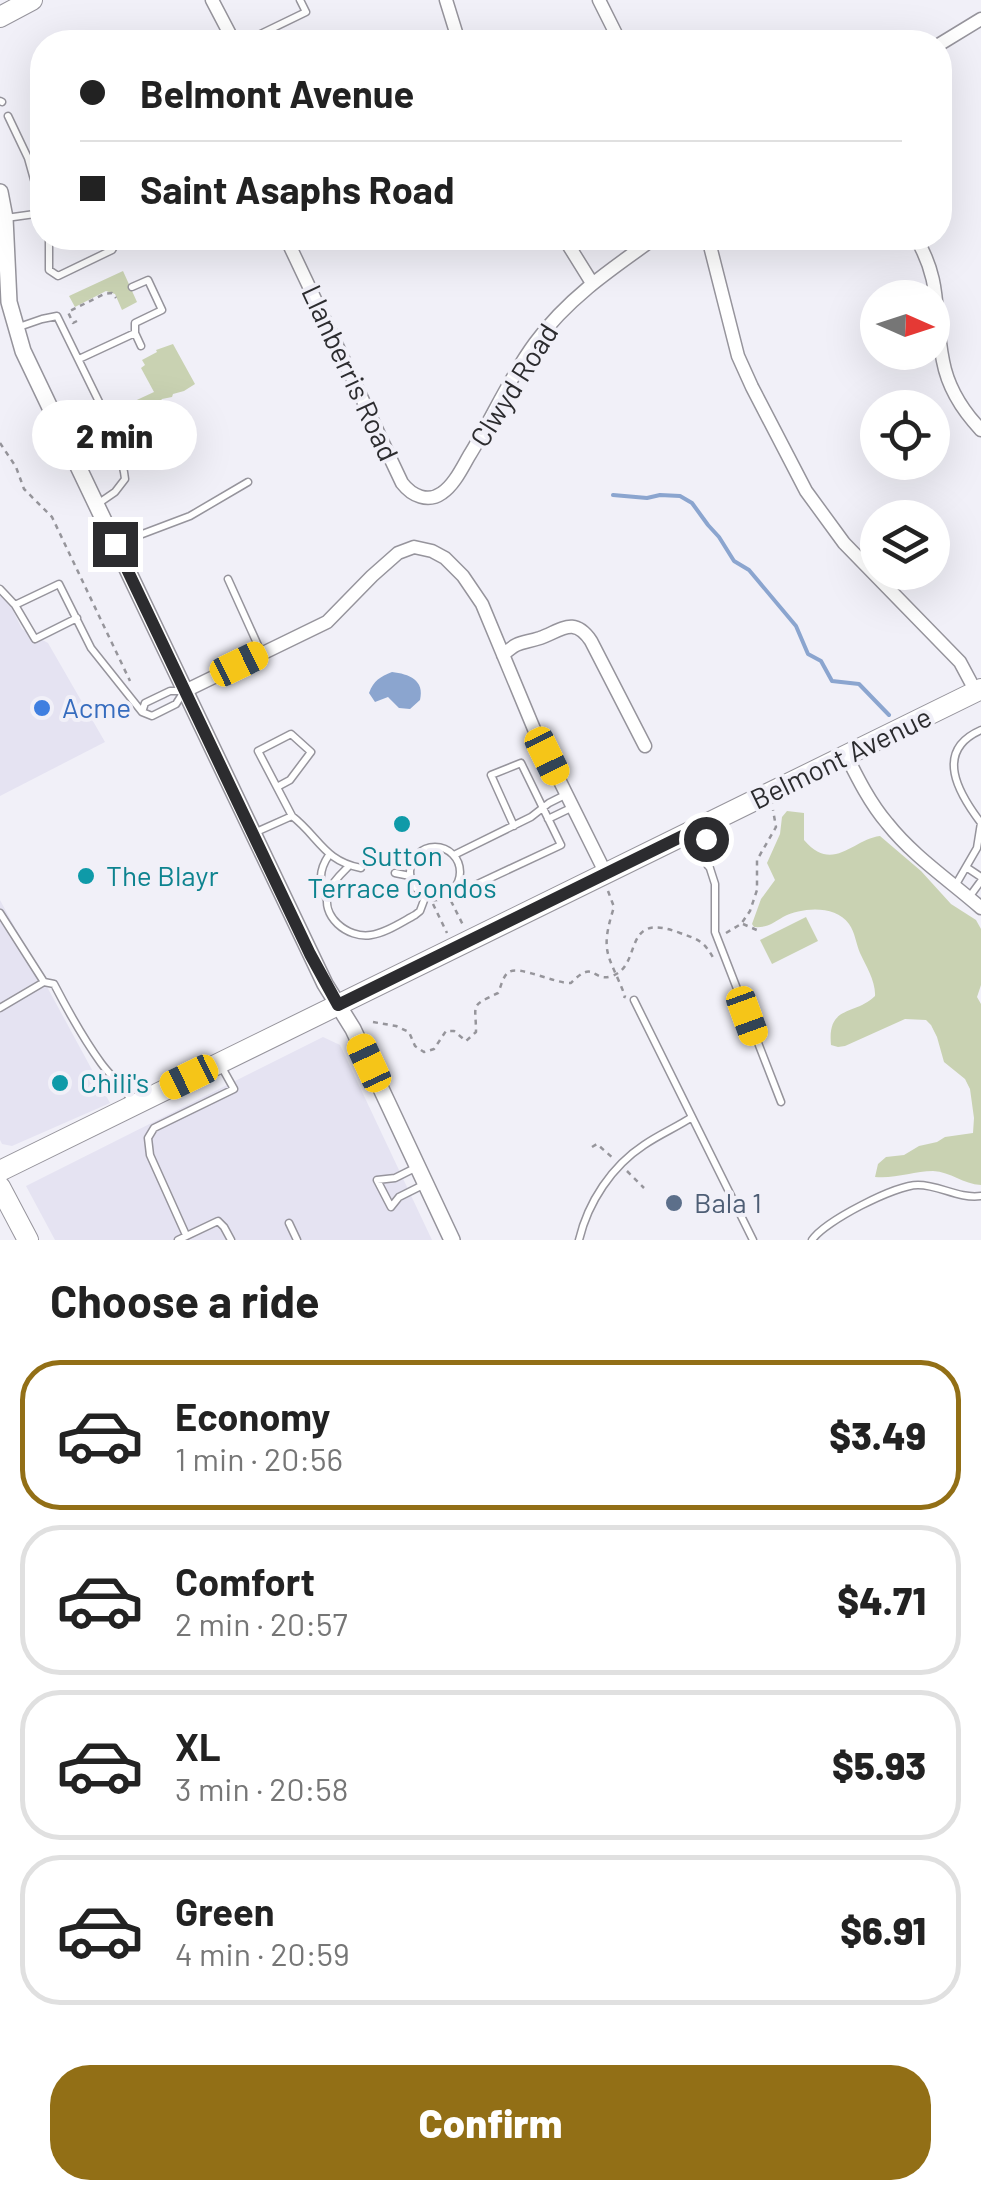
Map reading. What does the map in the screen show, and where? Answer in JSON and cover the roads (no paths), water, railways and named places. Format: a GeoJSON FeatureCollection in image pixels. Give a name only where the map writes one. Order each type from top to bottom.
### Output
{"type":"FeatureCollection","features":[{"type":"Feature","properties":{"kind":"main road"},"geometry":{"type":"LineString","coordinates":[[0,17],[32,0]]}},
{"type":"Feature","properties":{"kind":"main road","name":"Belmont Avenue"},"geometry":{"type":"LineString","coordinates":[[0,1171],[338,1005],[607,882],[698,828],[978,690]]}},
{"type":"Feature","properties":{"kind":"main road"},"geometry":{"type":"LineString","coordinates":[[0,1188],[28,1240]]}},
{"type":"Feature","properties":{"kind":"street"},"geometry":{"type":"LineString","coordinates":[[212,0],[228,30]]}},
{"type":"Feature","properties":{"kind":"street"},"geometry":{"type":"LineString","coordinates":[[446,0],[455,30]]}},
{"type":"Feature","properties":{"kind":"street"},"geometry":{"type":"LineString","coordinates":[[600,0],[614,30]]}},
{"type":"Feature","properties":{"kind":"street"},"geometry":{"type":"LineString","coordinates":[[952,37],[981,19]]}},
{"type":"Feature","properties":{"kind":"street"},"geometry":{"type":"LineString","coordinates":[[0,192],[5,218],[3,281],[28,363],[452,1240]]}},
{"type":"Feature","properties":{"kind":"street","name":"Llanberris Road"},"geometry":{"type":"LineString","coordinates":[[292,250],[402,483],[425,498]]}},
{"type":"Feature","properties":{"kind":"street"},"geometry":{"type":"LineString","coordinates":[[571,250],[592,283]]}},
{"type":"Feature","properties":{"kind":"street","name":"Clwyd Road"},"geometry":{"type":"LineString","coordinates":[[425,498],[450,486],[535,342],[592,283],[639,250]]}},
{"type":"Feature","properties":{"kind":"street"},"geometry":{"type":"LineString","coordinates":[[711,250],[738,356],[806,491],[853,552],[960,662],[978,690]]}},
{"type":"Feature","properties":{"kind":"street"},"geometry":{"type":"LineString","coordinates":[[921,250],[934,280],[946,372],[956,398],[981,430]]}},
{"type":"Feature","properties":{"kind":"street"},"geometry":{"type":"LineString","coordinates":[[185,690],[327,622],[404,550],[432,550],[445,558],[482,604],[534,729],[607,882]]}},
{"type":"Feature","properties":{"kind":"street"},"geometry":{"type":"LineString","coordinates":[[503,655],[526,640],[536,640],[567,626],[584,632],[645,746]]}},
{"type":"Feature","properties":{"kind":"street"},"geometry":{"type":"LineString","coordinates":[[846,756],[884,821],[981,908]]}},
{"type":"Feature","properties":{"kind":"lane"},"geometry":{"type":"LineString","coordinates":[[269,30],[306,12],[300,0]]}},
{"type":"Feature","properties":{"kind":"lane"},"geometry":{"type":"LineString","coordinates":[[8,116],[30,165]]}},
{"type":"Feature","properties":{"kind":"lane"},"geometry":{"type":"LineString","coordinates":[[5,218],[30,213]]}},
{"type":"Feature","properties":{"kind":"lane"},"geometry":{"type":"LineString","coordinates":[[49,250],[48,270],[58,276],[112,250]]}},
{"type":"Feature","properties":{"kind":"lane"},"geometry":{"type":"LineString","coordinates":[[132,287],[148,280],[162,310],[136,324],[141,346]]}},
{"type":"Feature","properties":{"kind":"lane"},"geometry":{"type":"LineString","coordinates":[[15,328],[57,316],[104,414],[100,421],[66,443]]}},
{"type":"Feature","properties":{"kind":"lane"},"geometry":{"type":"LineString","coordinates":[[79,359],[135,333]]}},
{"type":"Feature","properties":{"kind":"lane"},"geometry":{"type":"LineString","coordinates":[[66,443],[101,440],[113,446],[120,458],[125,479],[115,492],[96,504]]}},
{"type":"Feature","properties":{"kind":"lane"},"geometry":{"type":"LineString","coordinates":[[115,544],[190,516],[248,482]]}},
{"type":"Feature","properties":{"kind":"lane"},"geometry":{"type":"LineString","coordinates":[[228,579],[262,653]]}},
{"type":"Feature","properties":{"kind":"lane"},"geometry":{"type":"LineString","coordinates":[[15,605],[60,584],[91,648],[142,712],[152,716],[176,704],[185,690]]}},
{"type":"Feature","properties":{"kind":"lane"},"geometry":{"type":"LineString","coordinates":[[0,590],[15,605],[35,639],[76,618]]}},
{"type":"Feature","properties":{"kind":"lane"},"geometry":{"type":"LineString","coordinates":[[142,712],[145,703],[170,690],[185,690]]}},
{"type":"Feature","properties":{"kind":"lane"},"geometry":{"type":"LineString","coordinates":[[955,886],[977,848],[981,823],[961,796],[954,770],[957,752],[972,734],[981,730]]}},
{"type":"Feature","properties":{"kind":"lane"},"geometry":{"type":"LineString","coordinates":[[276,787],[290,780],[311,752],[292,734],[258,751],[276,787],[292,816],[329,856],[361,868]]}},
{"type":"Feature","properties":{"kind":"lane"},"geometry":{"type":"LineString","coordinates":[[449,892],[469,888],[561,845],[521,763],[491,775],[514,826]]}},
{"type":"Feature","properties":{"kind":"lane"},"geometry":{"type":"LineString","coordinates":[[454,855],[543,809],[570,801]]}},
{"type":"Feature","properties":{"kind":"lane"},"geometry":{"type":"LineString","coordinates":[[548,819],[570,801]]}},
{"type":"Feature","properties":{"kind":"lane"},"geometry":{"type":"LineString","coordinates":[[253,834],[292,816]]}},
{"type":"Feature","properties":{"kind":"lane"},"geometry":{"type":"LineString","coordinates":[[698,828],[716,888],[715,932],[781,1102]]}},
{"type":"Feature","properties":{"kind":"lane"},"geometry":{"type":"LineString","coordinates":[[698,828],[706,839],[709,867]]}},
{"type":"Feature","properties":{"kind":"lane"},"geometry":{"type":"LineString","coordinates":[[439,846],[454,855],[460,874],[449,892],[439,897],[428,896],[415,888],[410,876],[413,858],[422,850],[439,846]]}},
{"type":"Feature","properties":{"kind":"lane"},"geometry":{"type":"LineString","coordinates":[[329,856],[320,879],[329,912],[336,923],[356,936],[378,934],[415,915],[428,896]]}},
{"type":"Feature","properties":{"kind":"lane"},"geometry":{"type":"LineString","coordinates":[[327,900],[329,888],[349,866]]}},
{"type":"Feature","properties":{"kind":"lane"},"geometry":{"type":"LineString","coordinates":[[966,867],[981,879],[969,897]]}},
{"type":"Feature","properties":{"kind":"lane"},"geometry":{"type":"LineString","coordinates":[[395,873],[410,876]]}},
{"type":"Feature","properties":{"kind":"lane"},"geometry":{"type":"LineString","coordinates":[[0,912],[44,982]]}},
{"type":"Feature","properties":{"kind":"lane"},"geometry":{"type":"LineString","coordinates":[[0,1008],[44,982],[54,984],[81,1034],[134,1104]]}},
{"type":"Feature","properties":{"kind":"lane"},"geometry":{"type":"LineString","coordinates":[[634,1000],[753,1240]]}},
{"type":"Feature","properties":{"kind":"lane"},"geometry":{"type":"LineString","coordinates":[[186,1235],[150,1155],[148,1138],[154,1128],[234,1090],[219,1062]]}},
{"type":"Feature","properties":{"kind":"lane"},"geometry":{"type":"LineString","coordinates":[[579,1240],[590,1208],[620,1165],[644,1145],[692,1117]]}},
{"type":"Feature","properties":{"kind":"lane"},"geometry":{"type":"LineString","coordinates":[[418,1166],[395,1178],[377,1180],[390,1207],[426,1184]]}},
{"type":"Feature","properties":{"kind":"lane"},"geometry":{"type":"LineString","coordinates":[[812,1240],[834,1220],[902,1187],[924,1185],[963,1196],[981,1196]]}},
{"type":"Feature","properties":{"kind":"lane"},"geometry":{"type":"LineString","coordinates":[[178,1240],[218,1221],[231,1240]]}},
{"type":"Feature","properties":{"kind":"lane"},"geometry":{"type":"LineString","coordinates":[[289,1223],[297,1240]]}},
{"type":"Feature","properties":{"kind":"water"},"geometry":{"type":"Polygon","coordinates":[[[392,672],[410,676],[420,687],[420,700],[410,709],[399,708],[388,697],[375,702],[369,693],[378,680],[392,672]]]}},
{"type":"Feature","properties":{"kind":"waterway"},"geometry":{"type":"LineString","coordinates":[[613,495],[680,496],[692,503],[734,561],[749,570],[796,626],[808,654],[821,661],[832,681],[859,684],[889,715]]}},
{"type":"Feature","properties":{"kind":"place","name":"Acme"},"geometry":{"type":"Point","coordinates":[42,708]}},
{"type":"Feature","properties":{"kind":"place","name":"Sutton Terrace Condos"},"geometry":{"type":"Point","coordinates":[402,824]}},
{"type":"Feature","properties":{"kind":"place","name":"The Blayr"},"geometry":{"type":"Point","coordinates":[86,876]}},
{"type":"Feature","properties":{"kind":"place","name":"Chili's"},"geometry":{"type":"Point","coordinates":[60,1083]}},
{"type":"Feature","properties":{"kind":"place","name":"Bala 1"},"geometry":{"type":"Point","coordinates":[674,1203]}}]}
